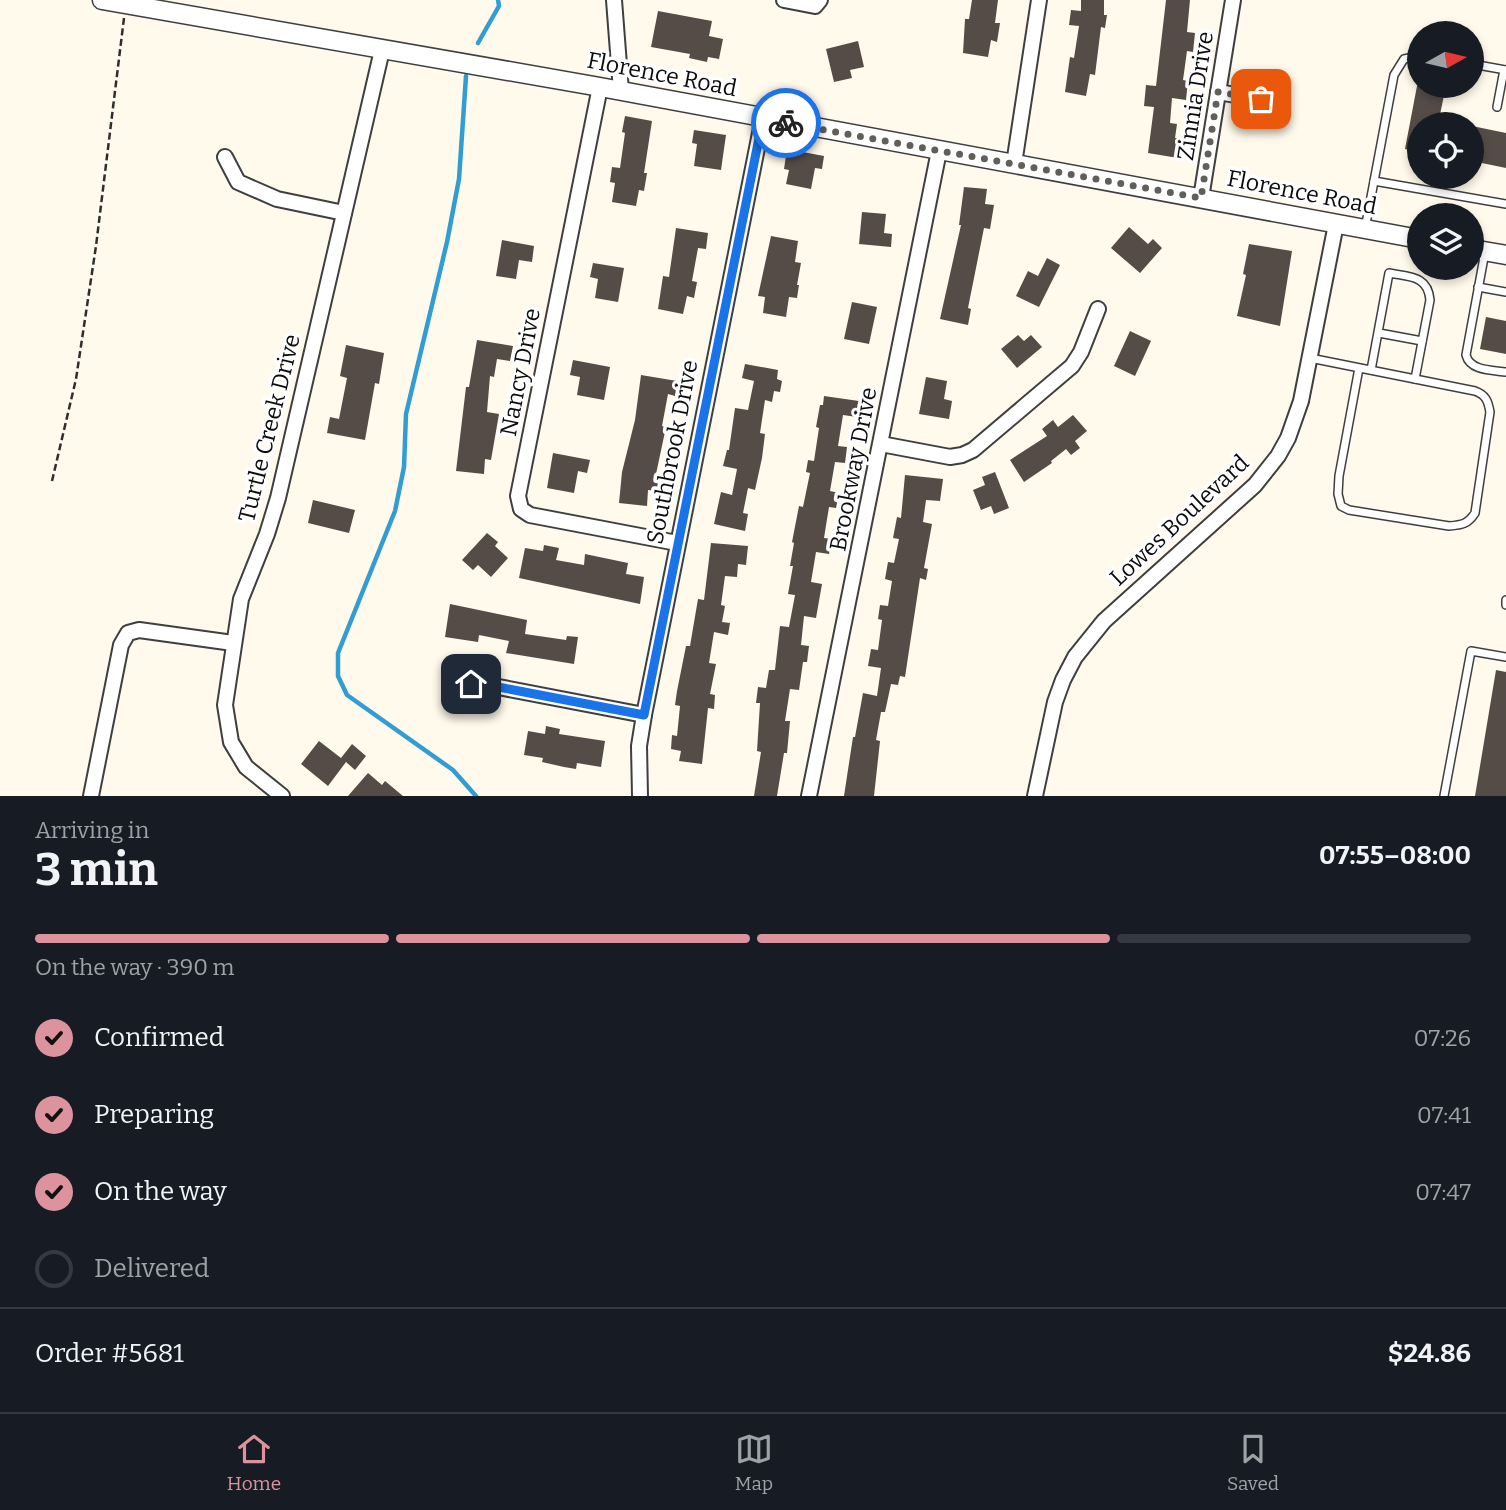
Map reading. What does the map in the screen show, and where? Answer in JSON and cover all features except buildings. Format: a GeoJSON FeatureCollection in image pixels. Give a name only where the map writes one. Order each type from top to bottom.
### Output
{"type":"FeatureCollection","features":[{"type":"Feature","properties":{"kind":"street","name":"Florence Road"},"geometry":{"type":"LineString","coordinates":[[102,0],[600,87],[1407,237]]}},
{"type":"Feature","properties":{"kind":"street"},"geometry":{"type":"LineString","coordinates":[[614,0],[621,91]]}},
{"type":"Feature","properties":{"kind":"street"},"geometry":{"type":"LineString","coordinates":[[785,0],[815,6],[820,0]]}},
{"type":"Feature","properties":{"kind":"street"},"geometry":{"type":"LineString","coordinates":[[1014,164],[1039,0]]}},
{"type":"Feature","properties":{"kind":"street","name":"Zinnia Drive"},"geometry":{"type":"LineString","coordinates":[[1201,198],[1233,0]]}},
{"type":"Feature","properties":{"kind":"street","name":"Turtle Creek Drive"},"geometry":{"type":"LineString","coordinates":[[282,796],[246,766],[231,742],[225,705],[233,643],[241,599],[278,498],[382,50]]}},
{"type":"Feature","properties":{"kind":"street","name":"Nancy Drive"},"geometry":{"type":"LineString","coordinates":[[600,87],[518,496],[521,509],[530,515],[677,543]]}},
{"type":"Feature","properties":{"kind":"street"},"geometry":{"type":"LineString","coordinates":[[1218,92],[1282,103]]}},
{"type":"Feature","properties":{"kind":"street","name":"Southbrook Drive"},"geometry":{"type":"LineString","coordinates":[[640,796],[639,746],[644,715],[763,118]]}},
{"type":"Feature","properties":{"kind":"street","name":"Brookway Drive"},"geometry":{"type":"LineString","coordinates":[[809,796],[939,151]]}},
{"type":"Feature","properties":{"kind":"street"},"geometry":{"type":"LineString","coordinates":[[225,157],[238,182],[277,199],[344,213]]}},
{"type":"Feature","properties":{"kind":"street","name":"Lowes Boulevard"},"geometry":{"type":"LineString","coordinates":[[1035,796],[1055,702],[1075,657],[1104,621],[1255,485],[1267,472],[1288,438],[1296,419],[1310,358],[1336,224]]}},
{"type":"Feature","properties":{"kind":"street"},"geometry":{"type":"LineString","coordinates":[[1484,251],[1506,253]]}},
{"type":"Feature","properties":{"kind":"street"},"geometry":{"type":"LineString","coordinates":[[881,444],[950,457],[973,450],[1072,366],[1086,342],[1098,309]]}},
{"type":"Feature","properties":{"kind":"street"},"geometry":{"type":"LineString","coordinates":[[91,796],[121,645],[128,633],[139,630],[233,643]]}},
{"type":"Feature","properties":{"kind":"street"},"geometry":{"type":"LineString","coordinates":[[455,692],[471,684],[488,685],[644,715]]}},
{"type":"Feature","properties":{"kind":"lane"},"geometry":{"type":"LineString","coordinates":[[1365,229],[1394,75],[1407,58]]}},
{"type":"Feature","properties":{"kind":"lane"},"geometry":{"type":"LineString","coordinates":[[1484,66],[1505,70],[1497,107]]}},
{"type":"Feature","properties":{"kind":"lane"},"geometry":{"type":"LineString","coordinates":[[1374,181],[1506,204]]}},
{"type":"Feature","properties":{"kind":"lane"},"geometry":{"type":"LineString","coordinates":[[1371,370],[1389,273],[1410,277],[1423,282],[1429,289],[1430,300],[1415,379]]}},
{"type":"Feature","properties":{"kind":"lane"},"geometry":{"type":"LineString","coordinates":[[1478,280],[1466,349],[1467,362],[1474,366],[1506,372]]}},
{"type":"Feature","properties":{"kind":"lane"},"geometry":{"type":"LineString","coordinates":[[1478,287],[1506,292]]}},
{"type":"Feature","properties":{"kind":"lane"},"geometry":{"type":"LineString","coordinates":[[1379,333],[1422,341]]}},
{"type":"Feature","properties":{"kind":"lane"},"geometry":{"type":"LineString","coordinates":[[1310,358],[1475,391],[1482,394],[1488,402],[1490,412],[1475,513],[1470,521],[1449,526],[1349,510],[1341,506],[1338,494],[1339,476],[1359,368]]}},
{"type":"Feature","properties":{"kind":"lane"},"geometry":{"type":"LineString","coordinates":[[1506,600],[1506,606]]}},
{"type":"Feature","properties":{"kind":"lane"},"geometry":{"type":"LineString","coordinates":[[1444,796],[1471,651],[1506,657]]}},
{"type":"Feature","properties":{"kind":"path"},"geometry":{"type":"LineString","coordinates":[[52,481],[76,379],[136,4]]}},
{"type":"Feature","properties":{"kind":"waterway"},"geometry":{"type":"LineString","coordinates":[[478,43],[499,6],[498,0]]}},
{"type":"Feature","properties":{"kind":"waterway"},"geometry":{"type":"LineString","coordinates":[[466,76],[459,179],[447,242],[406,414],[404,467],[395,511],[338,653],[338,676],[347,695],[453,770],[476,796]]}},
{"type":"Feature","properties":{"kind":"way so far"},"geometry":{"type":"LineString","coordinates":[[786,123],[1201,198],[1218,92],[1261,99]]}},
{"type":"Feature","properties":{"kind":"route"},"geometry":{"type":"LineString","coordinates":[[471,684],[644,715],[763,118],[786,123]]}}]}
